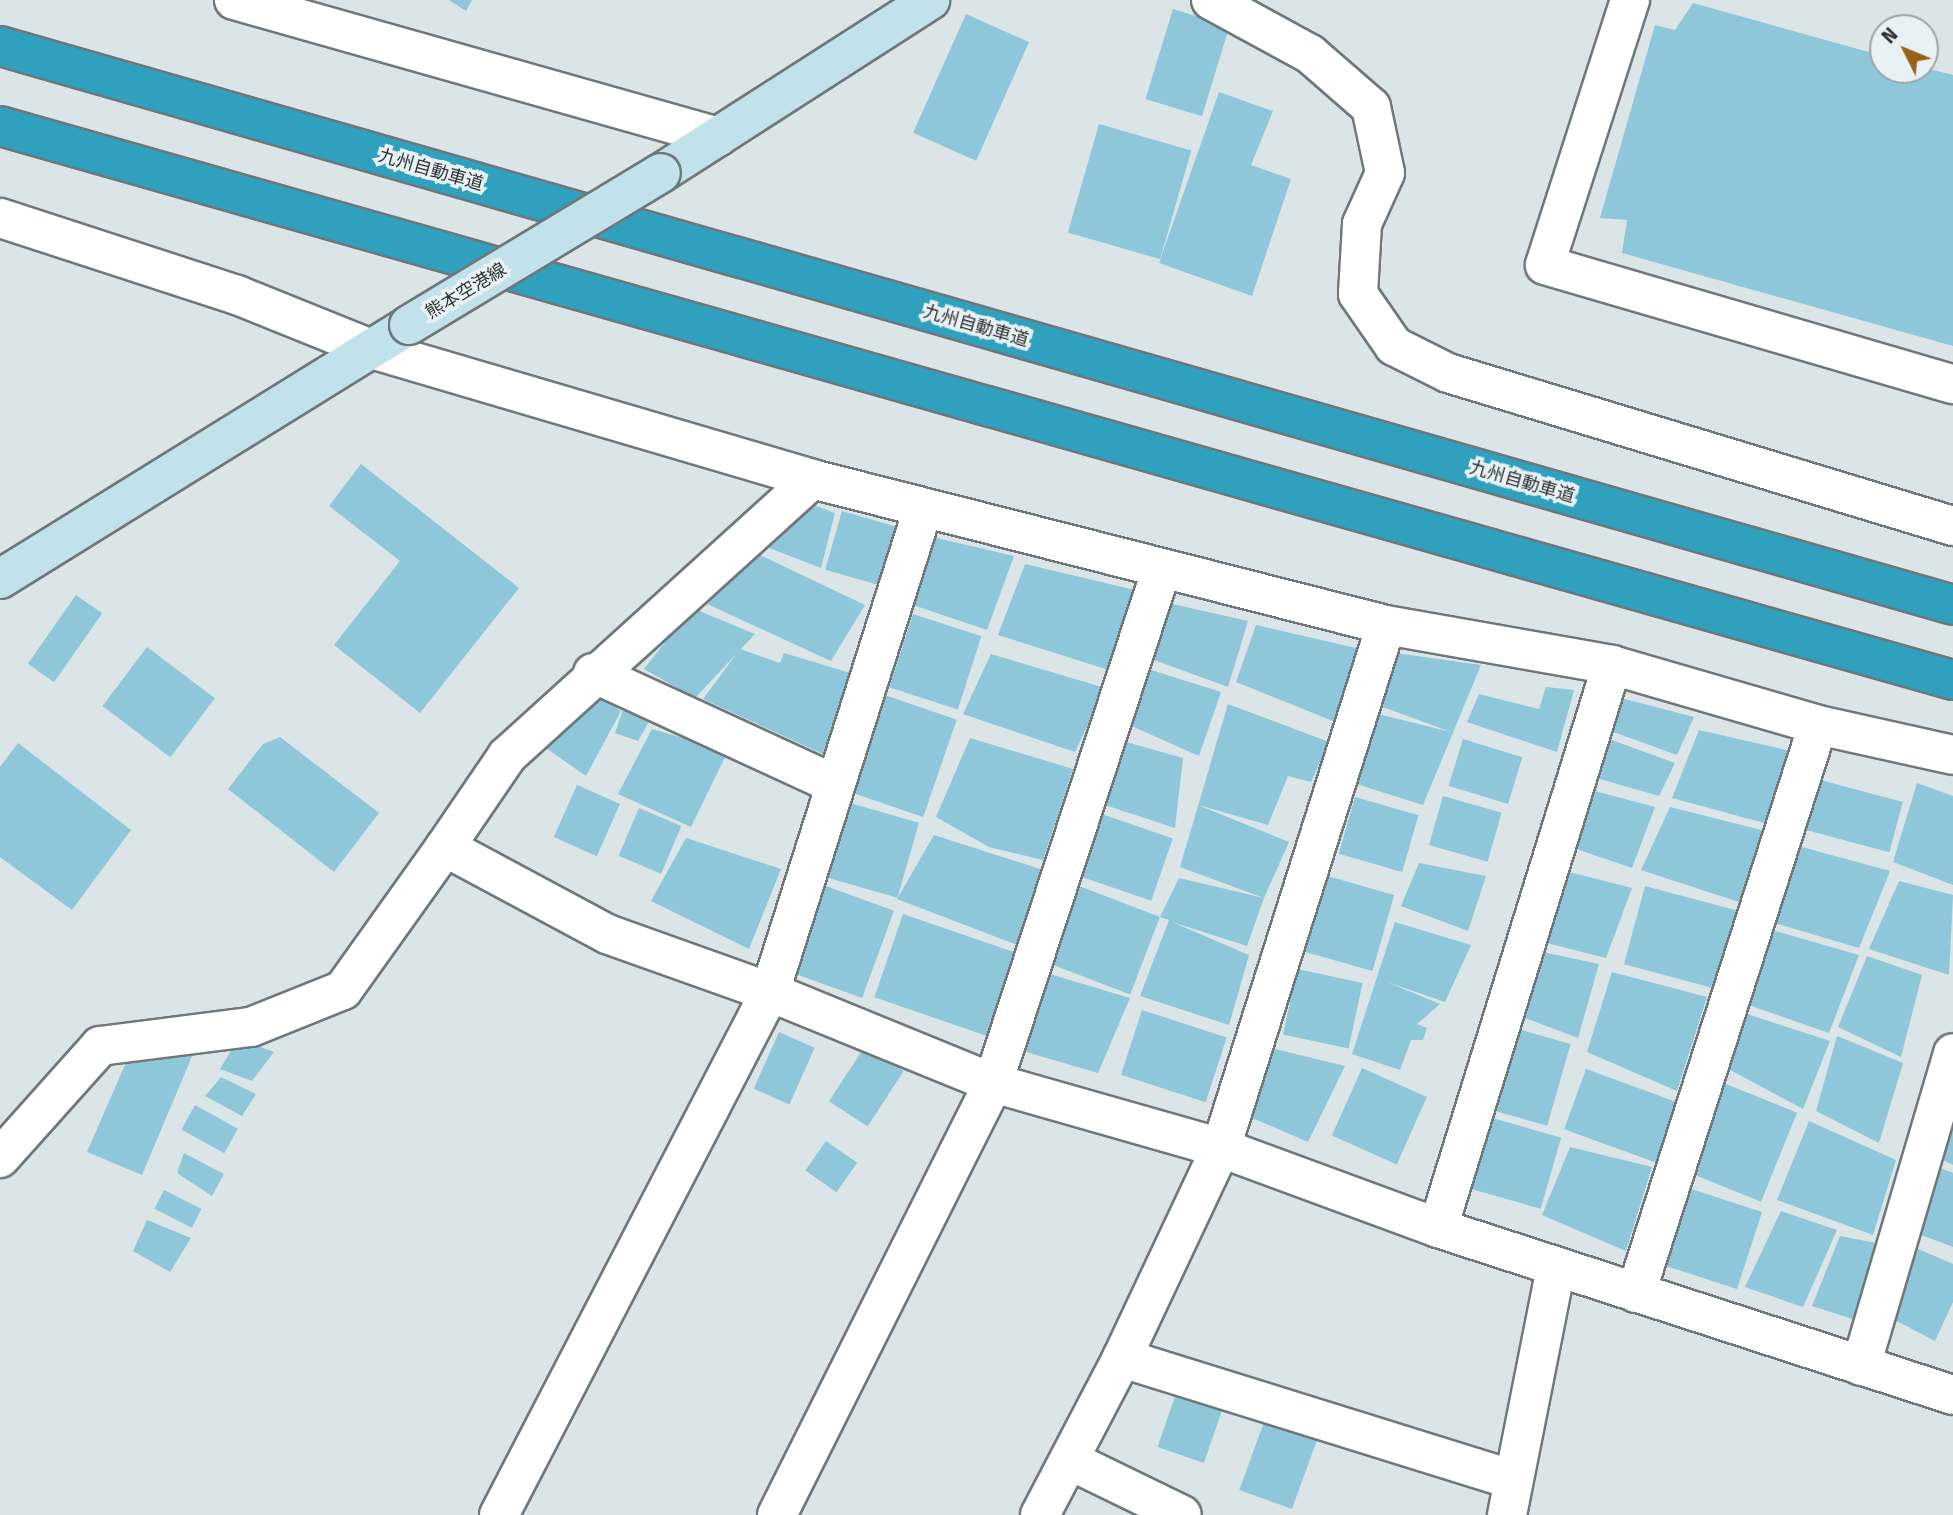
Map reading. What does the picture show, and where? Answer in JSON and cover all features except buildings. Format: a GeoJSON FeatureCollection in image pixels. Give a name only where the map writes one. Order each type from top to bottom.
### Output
{"type":"FeatureCollection","features":[{"type":"Feature","properties":{"kind":"highway","name":"九州自動車道"},"geometry":{"type":"LineString","coordinates":[[0,46],[1953,605]]}},
{"type":"Feature","properties":{"kind":"highway"},"geometry":{"type":"LineString","coordinates":[[0,126],[1953,680]]}},
{"type":"Feature","properties":{"kind":"main road","name":"熊本空港線"},"geometry":{"type":"LineString","coordinates":[[0,579],[409,325],[661,173],[930,0]]}},
{"type":"Feature","properties":{"kind":"street"},"geometry":{"type":"LineString","coordinates":[[234,0],[718,137]]}},
{"type":"Feature","properties":{"kind":"street"},"geometry":{"type":"LineString","coordinates":[[1210,0],[1310,54],[1371,107],[1385,173],[1363,224],[1358,294],[1394,346],[1448,373],[1953,526]]}},
{"type":"Feature","properties":{"kind":"street"},"geometry":{"type":"LineString","coordinates":[[1630,0],[1545,265],[1953,384]]}},
{"type":"Feature","properties":{"kind":"street"},"geometry":{"type":"LineString","coordinates":[[0,218],[237,295],[371,349],[812,479],[1386,625],[1612,666],[1818,725],[1953,754]]}},
{"type":"Feature","properties":{"kind":"street"},"geometry":{"type":"LineString","coordinates":[[0,1158],[100,1046],[251,1027],[342,990],[445,847],[507,755],[593,673],[812,479]]}},
{"type":"Feature","properties":{"kind":"street"},"geometry":{"type":"LineString","coordinates":[[499,1515],[771,992],[834,784],[923,509]]}},
{"type":"Feature","properties":{"kind":"street"},"geometry":{"type":"LineString","coordinates":[[777,1515],[993,1083],[1163,568]]}},
{"type":"Feature","properties":{"kind":"street"},"geometry":{"type":"LineString","coordinates":[[1040,1515],[1071,1461],[1122,1358],[1221,1148],[1386,625]]}},
{"type":"Feature","properties":{"kind":"street"},"geometry":{"type":"LineString","coordinates":[[1438,1228],[1612,666]]}},
{"type":"Feature","properties":{"kind":"street"},"geometry":{"type":"LineString","coordinates":[[593,673],[834,784]]}},
{"type":"Feature","properties":{"kind":"street"},"geometry":{"type":"LineString","coordinates":[[1818,725],[1953,783]]}},
{"type":"Feature","properties":{"kind":"street"},"geometry":{"type":"LineString","coordinates":[[1636,1293],[1818,725]]}},
{"type":"Feature","properties":{"kind":"street"},"geometry":{"type":"LineString","coordinates":[[445,847],[607,934],[771,992],[993,1083],[1221,1148],[1438,1228],[1953,1395]]}},
{"type":"Feature","properties":{"kind":"street"},"geometry":{"type":"LineString","coordinates":[[1861,1366],[1953,1053]]}},
{"type":"Feature","properties":{"kind":"street"},"geometry":{"type":"LineString","coordinates":[[1122,1358],[1509,1497],[1556,1267]]}},
{"type":"Feature","properties":{"kind":"street"},"geometry":{"type":"LineString","coordinates":[[1071,1461],[1182,1515]]}}]}
